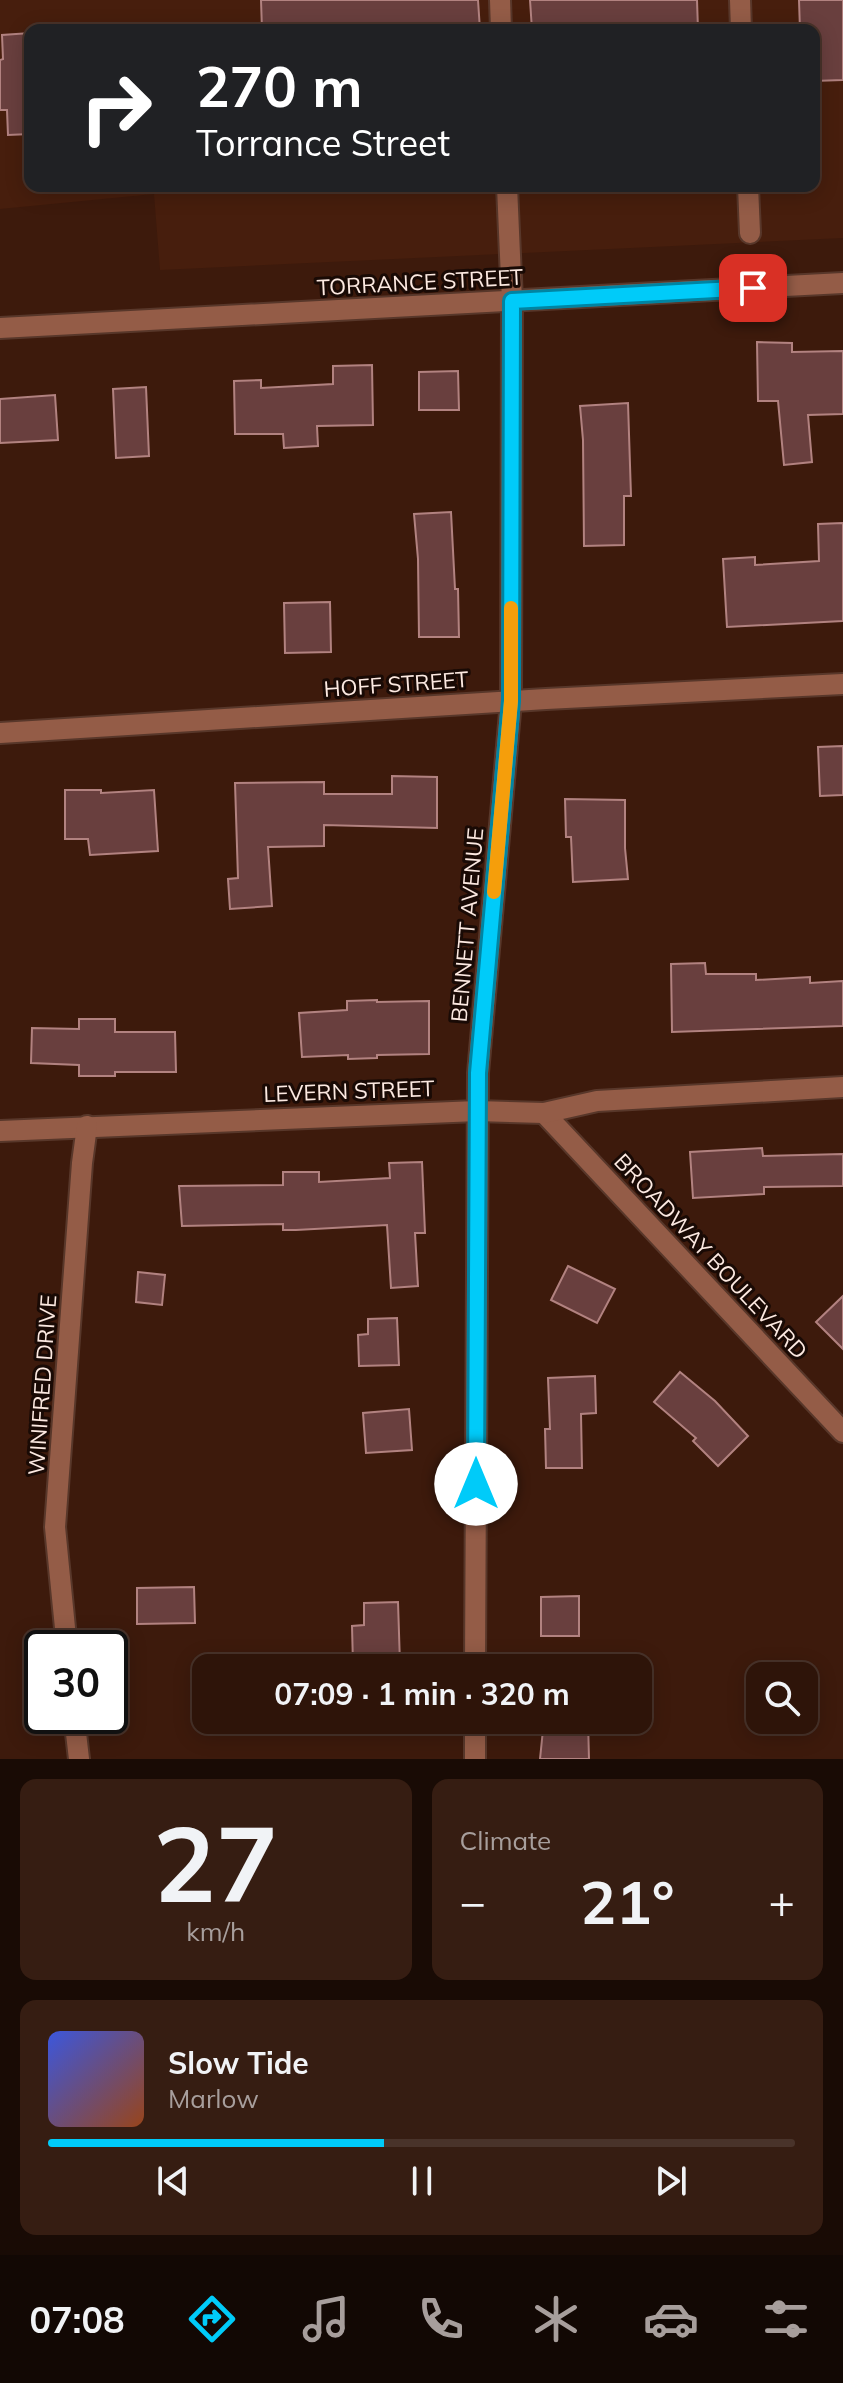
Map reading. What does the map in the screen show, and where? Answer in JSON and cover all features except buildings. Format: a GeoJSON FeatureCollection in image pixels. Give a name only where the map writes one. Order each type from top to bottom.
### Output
{"type":"FeatureCollection","features":[{"type":"Feature","properties":{"kind":"street"},"geometry":{"type":"LineString","coordinates":[[500,0],[501,24]]}},
{"type":"Feature","properties":{"kind":"street"},"geometry":{"type":"LineString","coordinates":[[740,0],[741,24]]}},
{"type":"Feature","properties":{"kind":"street","name":"BENNETT AVENUE"},"geometry":{"type":"LineString","coordinates":[[475,1654],[478,1073],[511,701],[512,301],[507,192]]}},
{"type":"Feature","properties":{"kind":"street"},"geometry":{"type":"LineString","coordinates":[[748,192],[750,233]]}},
{"type":"Feature","properties":{"kind":"street","name":"TORRANCE STREET"},"geometry":{"type":"LineString","coordinates":[[0,328],[843,283]]}},
{"type":"Feature","properties":{"kind":"street","name":"HOFF STREET"},"geometry":{"type":"LineString","coordinates":[[0,733],[843,684]]}},
{"type":"Feature","properties":{"kind":"street","name":"LEVERN STREET"},"geometry":{"type":"LineString","coordinates":[[0,1131],[477,1111],[544,1113],[597,1101],[843,1087]]}},
{"type":"Feature","properties":{"kind":"street","name":"BROADWAY BOULEVARD"},"geometry":{"type":"LineString","coordinates":[[544,1113],[843,1432]]}},
{"type":"Feature","properties":{"kind":"street","name":"WINIFRED DRIVE"},"geometry":{"type":"LineString","coordinates":[[65,1630],[55,1527],[87,1126]]}},
{"type":"Feature","properties":{"kind":"street"},"geometry":{"type":"LineString","coordinates":[[76,1734],[79,1759]]}},
{"type":"Feature","properties":{"kind":"street"},"geometry":{"type":"LineString","coordinates":[[475,1734],[475,1759]]}},
{"type":"Feature","properties":{"kind":"shaded area"},"geometry":{"type":"Polygon","coordinates":[[[0,0],[843,0],[843,238],[160,270],[154,194],[0,209],[0,0]]]}},
{"type":"Feature","properties":{"kind":"slow traffic"},"geometry":{"type":"LineString","coordinates":[[494,892],[511,701],[511,608]]}},
{"type":"Feature","properties":{"kind":"route"},"geometry":{"type":"LineString","coordinates":[[476,1484],[478,1073],[511,701],[512,301],[753,288]]}}]}
